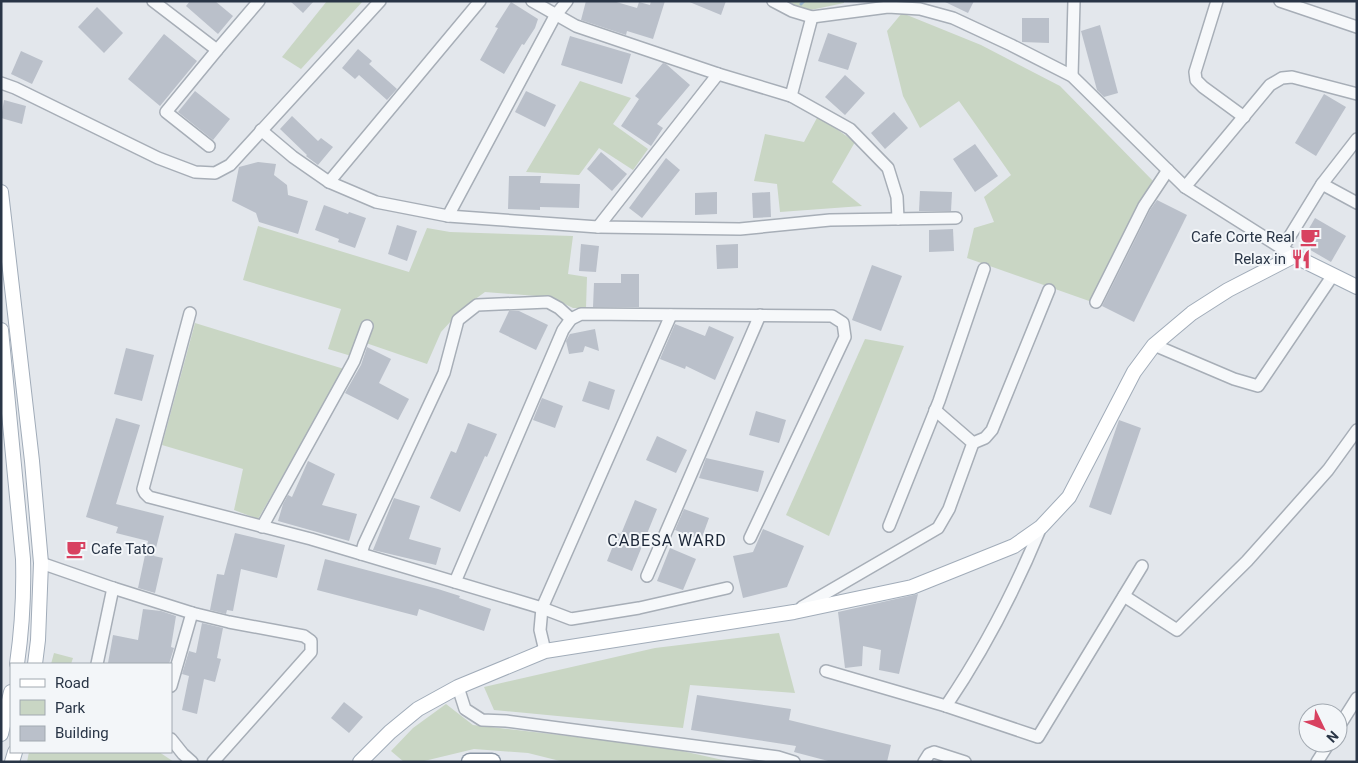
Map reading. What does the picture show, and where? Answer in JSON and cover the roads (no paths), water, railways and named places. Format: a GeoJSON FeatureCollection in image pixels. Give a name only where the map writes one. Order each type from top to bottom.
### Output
{"type":"FeatureCollection","features":[{"type":"Feature","properties":{"kind":"highway"},"geometry":{"type":"LineString","coordinates":[[470,762],[492,762]]}},
{"type":"Feature","properties":{"kind":"main road"},"geometry":{"type":"LineString","coordinates":[[1,192],[32,461],[40,563],[38,640],[35,663]]}},
{"type":"Feature","properties":{"kind":"main road"},"geometry":{"type":"LineString","coordinates":[[360,762],[390,732],[418,709],[458,687],[545,651],[794,612],[912,586],[1014,546],[1041,527],[1070,498],[1134,372],[1154,345],[1192,313],[1288,253],[1357,287]]}},
{"type":"Feature","properties":{"kind":"main road"},"geometry":{"type":"LineString","coordinates":[[1,330],[23,559],[23,604],[17,663]]}},
{"type":"Feature","properties":{"kind":"main road"},"geometry":{"type":"LineString","coordinates":[[1,734],[10,696]]}},
{"type":"Feature","properties":{"kind":"street"},"geometry":{"type":"LineString","coordinates":[[153,1],[218,50]]}},
{"type":"Feature","properties":{"kind":"street"},"geometry":{"type":"LineString","coordinates":[[209,146],[166,112],[259,1]]}},
{"type":"Feature","properties":{"kind":"street"},"geometry":{"type":"LineString","coordinates":[[1,83],[15,88],[158,158],[195,172],[215,173],[230,164],[380,1]]}},
{"type":"Feature","properties":{"kind":"street"},"geometry":{"type":"LineString","coordinates":[[329,182],[480,1]]}},
{"type":"Feature","properties":{"kind":"street"},"geometry":{"type":"LineString","coordinates":[[532,1],[555,16],[576,26],[718,74],[791,96],[850,129],[888,168],[897,196],[898,219]]}},
{"type":"Feature","properties":{"kind":"street"},"geometry":{"type":"LineString","coordinates":[[448,216],[555,16],[566,1]]}},
{"type":"Feature","properties":{"kind":"street"},"geometry":{"type":"LineString","coordinates":[[773,1],[792,12],[812,17],[888,7],[920,9],[953,18],[1072,76],[1185,187],[1288,253],[1322,184],[1357,139]]}},
{"type":"Feature","properties":{"kind":"street"},"geometry":{"type":"LineString","coordinates":[[1072,76],[1074,1]]}},
{"type":"Feature","properties":{"kind":"street"},"geometry":{"type":"LineString","coordinates":[[1218,1],[1195,72],[1196,80],[1244,117]]}},
{"type":"Feature","properties":{"kind":"street"},"geometry":{"type":"LineString","coordinates":[[1280,1],[1357,27]]}},
{"type":"Feature","properties":{"kind":"street"},"geometry":{"type":"LineString","coordinates":[[791,96],[812,17]]}},
{"type":"Feature","properties":{"kind":"street"},"geometry":{"type":"LineString","coordinates":[[598,227],[718,74]]}},
{"type":"Feature","properties":{"kind":"street"},"geometry":{"type":"LineString","coordinates":[[1185,187],[1270,85],[1282,78],[1292,77],[1357,94]]}},
{"type":"Feature","properties":{"kind":"street"},"geometry":{"type":"LineString","coordinates":[[261,130],[293,158],[329,182],[376,202],[448,216],[598,227],[740,228],[830,220],[956,218]]}},
{"type":"Feature","properties":{"kind":"street"},"geometry":{"type":"LineString","coordinates":[[1096,302],[1144,206],[1168,170]]}},
{"type":"Feature","properties":{"kind":"street"},"geometry":{"type":"LineString","coordinates":[[1322,184],[1357,203]]}},
{"type":"Feature","properties":{"kind":"street"},"geometry":{"type":"LineString","coordinates":[[889,526],[935,410],[984,269]]}},
{"type":"Feature","properties":{"kind":"street"},"geometry":{"type":"LineString","coordinates":[[1154,345],[1234,379],[1258,386],[1333,275]]}},
{"type":"Feature","properties":{"kind":"street"},"geometry":{"type":"LineString","coordinates":[[794,612],[938,528],[949,509],[973,443],[985,438],[992,430],[1049,290]]}},
{"type":"Feature","properties":{"kind":"street"},"geometry":{"type":"LineString","coordinates":[[361,554],[444,373],[458,320],[477,305],[548,302],[560,308],[571,319]]}},
{"type":"Feature","properties":{"kind":"street"},"geometry":{"type":"LineString","coordinates":[[190,313],[143,489],[149,497],[361,554],[542,608],[571,619],[639,608],[727,588]]}},
{"type":"Feature","properties":{"kind":"street"},"geometry":{"type":"LineString","coordinates":[[456,582],[563,330],[571,319],[581,314],[832,316],[843,324],[845,337],[750,538]]}},
{"type":"Feature","properties":{"kind":"street"},"geometry":{"type":"LineString","coordinates":[[545,651],[540,630],[542,608],[671,315]]}},
{"type":"Feature","properties":{"kind":"street"},"geometry":{"type":"LineString","coordinates":[[647,576],[760,315]]}},
{"type":"Feature","properties":{"kind":"street"},"geometry":{"type":"LineString","coordinates":[[262,527],[354,361],[368,326]]}},
{"type":"Feature","properties":{"kind":"street"},"geometry":{"type":"LineString","coordinates":[[935,410],[973,443]]}},
{"type":"Feature","properties":{"kind":"street"},"geometry":{"type":"LineString","coordinates":[[1124,596],[1177,630],[1247,561],[1328,470],[1357,430]]}},
{"type":"Feature","properties":{"kind":"street"},"geometry":{"type":"LineString","coordinates":[[946,706],[966,677],[1021,576],[1041,527]]}},
{"type":"Feature","properties":{"kind":"street"},"geometry":{"type":"LineString","coordinates":[[40,563],[192,613],[304,636],[311,641],[310,652],[213,762]]}},
{"type":"Feature","properties":{"kind":"street"},"geometry":{"type":"LineString","coordinates":[[826,671],[946,706],[1038,737],[1142,566]]}},
{"type":"Feature","properties":{"kind":"street"},"geometry":{"type":"LineString","coordinates":[[97,663],[113,588]]}},
{"type":"Feature","properties":{"kind":"street"},"geometry":{"type":"LineString","coordinates":[[172,683],[192,613]]}},
{"type":"Feature","properties":{"kind":"street"},"geometry":{"type":"LineString","coordinates":[[458,687],[465,709],[482,720],[516,722],[778,757],[794,762]]}},
{"type":"Feature","properties":{"kind":"street"},"geometry":{"type":"LineString","coordinates":[[172,740],[192,762]]}},
{"type":"Feature","properties":{"kind":"street"},"geometry":{"type":"LineString","coordinates":[[924,762],[929,754],[934,752],[965,762]]}},
{"type":"Feature","properties":{"kind":"waterway"},"geometry":{"type":"LineString","coordinates":[[801,4],[804,1]]}},
{"type":"Feature","properties":{"kind":"place","name":"Cafe Corte Real"},"geometry":{"type":"Point","coordinates":[1310,237]}},
{"type":"Feature","properties":{"kind":"place","name":"Relax in"},"geometry":{"type":"Point","coordinates":[1301,259]}},
{"type":"Feature","properties":{"kind":"place","name":"Cafe Tato"},"geometry":{"type":"Point","coordinates":[76,549]}},
{"type":"Feature","properties":{"kind":"district","name":"CABESA WARD"},"geometry":{"type":"Point","coordinates":[667,540]}}]}
